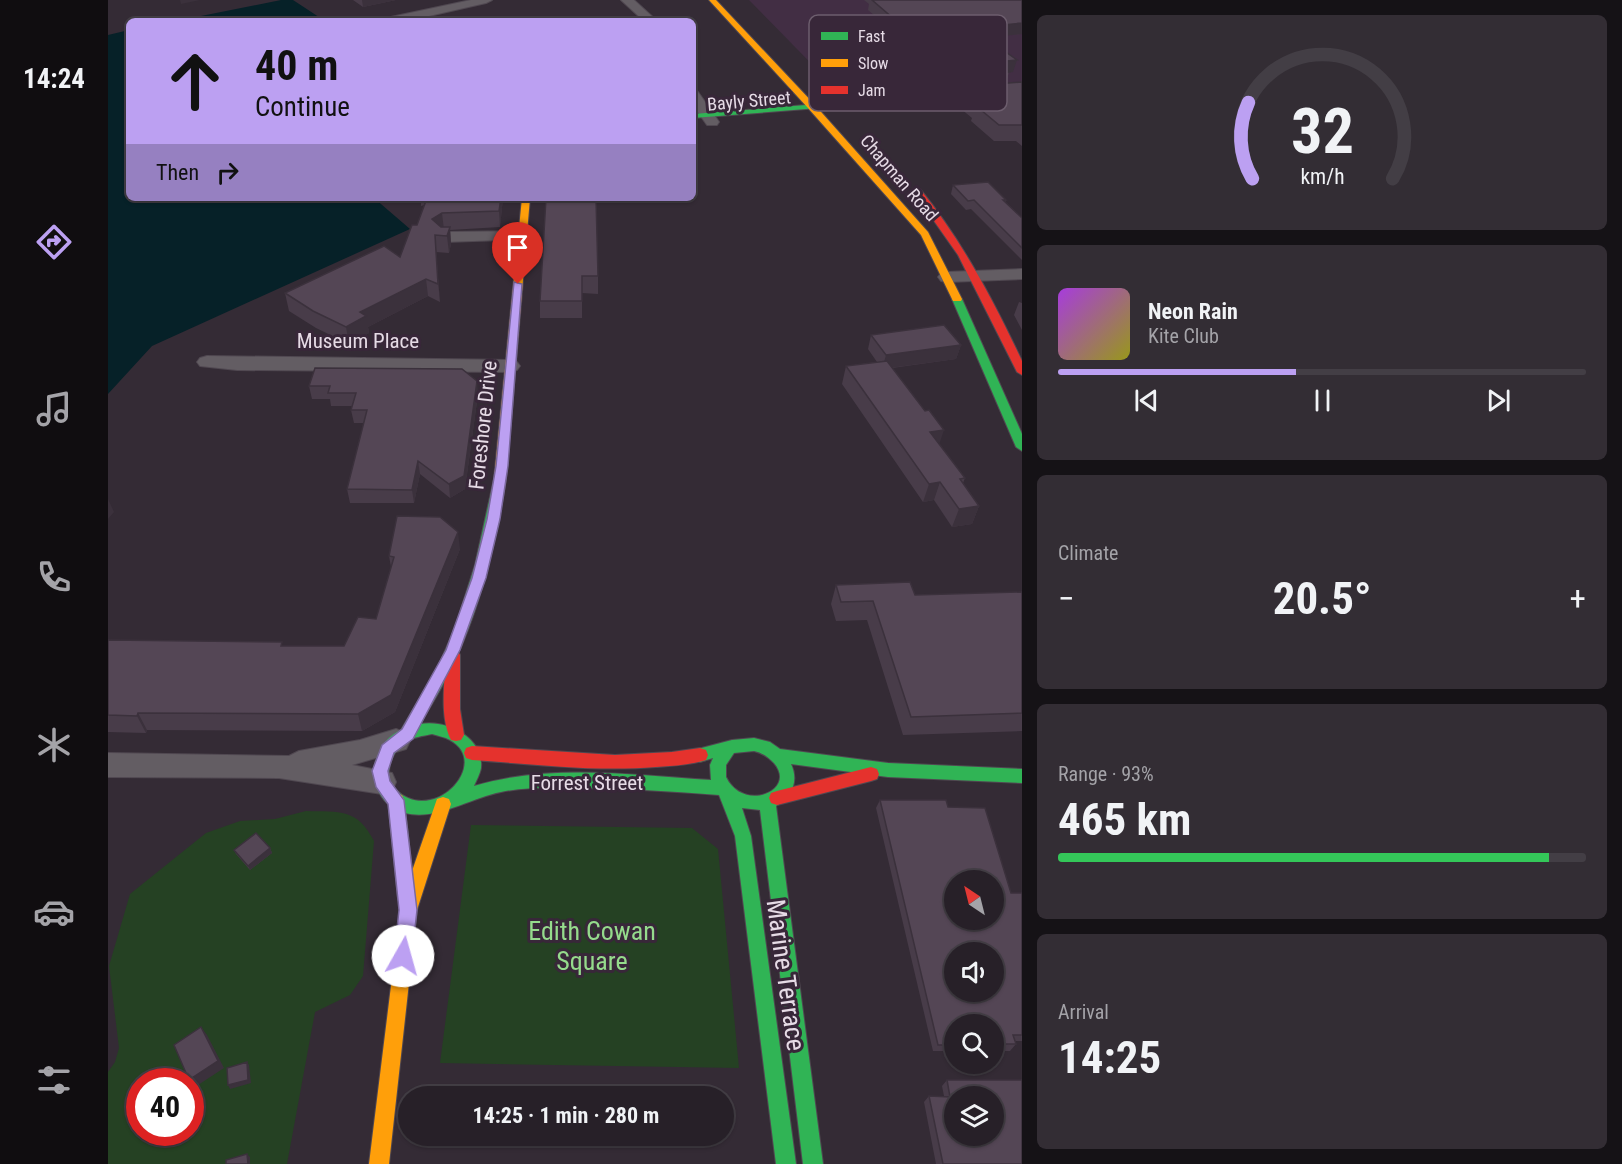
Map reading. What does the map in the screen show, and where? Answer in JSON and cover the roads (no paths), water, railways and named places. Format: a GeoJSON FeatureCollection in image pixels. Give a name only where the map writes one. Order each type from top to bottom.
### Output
{"type":"FeatureCollection","features":[{"type":"Feature","properties":{"kind":"street"},"geometry":{"type":"LineString","coordinates":[[416,0],[436,11]]}},
{"type":"Feature","properties":{"kind":"street"},"geometry":{"type":"LineString","coordinates":[[404,18],[486,0]]}},
{"type":"Feature","properties":{"kind":"street"},"geometry":{"type":"LineString","coordinates":[[627,0],[648,18]]}},
{"type":"Feature","properties":{"kind":"street","name":"Chapman Road"},"geometry":{"type":"LineString","coordinates":[[712,0],[809,104]]}},
{"type":"Feature","properties":{"kind":"street","name":"Bayly Street"},"geometry":{"type":"LineString","coordinates":[[1007,91],[1022,90]]}},
{"type":"Feature","properties":{"kind":"street"},"geometry":{"type":"LineString","coordinates":[[696,101],[704,118]]}},
{"type":"Feature","properties":{"kind":"street","name":"Bayly Street"},"geometry":{"type":"LineString","coordinates":[[704,118],[809,109]]}},
{"type":"Feature","properties":{"kind":"street","name":"Chapman Road"},"geometry":{"type":"LineString","coordinates":[[816,111],[925,234],[947,277],[1022,447]]}},
{"type":"Feature","properties":{"kind":"street","name":"Chapman Road"},"geometry":{"type":"LineString","coordinates":[[903,177],[946,225],[975,276],[1022,372]]}},
{"type":"Feature","properties":{"kind":"street","name":"Foreshore Drive"},"geometry":{"type":"LineString","coordinates":[[402,737],[453,650],[479,578],[494,519],[502,466],[525,201]]}},
{"type":"Feature","properties":{"kind":"street"},"geometry":{"type":"LineString","coordinates":[[444,237],[522,236]]}},
{"type":"Feature","properties":{"kind":"street"},"geometry":{"type":"LineString","coordinates":[[947,277],[1022,274]]}},
{"type":"Feature","properties":{"kind":"street","name":"Museum Place"},"geometry":{"type":"LineString","coordinates":[[207,362],[510,366]]}},
{"type":"Feature","properties":{"kind":"street","name":"Foreshore Drive"},"geometry":{"type":"LineString","coordinates":[[453,650],[452,709],[456,735]]}},
{"type":"Feature","properties":{"kind":"street"},"geometry":{"type":"LineString","coordinates":[[108,765],[279,766],[360,752],[432,728],[456,735],[466,743],[472,753],[474,764],[472,776],[468,784],[448,802],[408,910],[379,1164]]}},
{"type":"Feature","properties":{"kind":"street"},"geometry":{"type":"LineString","coordinates":[[402,737],[383,760],[380,771],[389,791],[408,910]]}},
{"type":"Feature","properties":{"kind":"street"},"geometry":{"type":"LineString","coordinates":[[888,770],[772,800],[747,803],[726,791],[717,773],[717,764],[728,749],[737,745],[758,745],[777,755],[888,770],[1022,776]]}},
{"type":"Feature","properties":{"kind":"street","name":"Forrest Street"},"geometry":{"type":"LineString","coordinates":[[472,753],[579,760],[653,760],[684,759],[728,749]]}},
{"type":"Feature","properties":{"kind":"street"},"geometry":{"type":"LineString","coordinates":[[772,800],[787,782],[787,772],[777,755]]}},
{"type":"Feature","properties":{"kind":"street"},"geometry":{"type":"LineString","coordinates":[[279,766],[389,791],[408,806],[422,808],[448,802]]}},
{"type":"Feature","properties":{"kind":"street"},"geometry":{"type":"LineString","coordinates":[[1002,775],[1022,770]]}},
{"type":"Feature","properties":{"kind":"street","name":"Forrest Street"},"geometry":{"type":"LineString","coordinates":[[448,802],[500,785],[529,782],[613,781],[726,791]]}},
{"type":"Feature","properties":{"kind":"street","name":"Marine Terrace"},"geometry":{"type":"LineString","coordinates":[[726,791],[743,836],[786,1164]]}},
{"type":"Feature","properties":{"kind":"street","name":"Marine Terrace"},"geometry":{"type":"LineString","coordinates":[[772,800],[813,1164]]}},
{"type":"Feature","properties":{"kind":"water"},"geometry":{"type":"Polygon","coordinates":[[[281,0],[293,0],[320,18],[191,18],[281,0]]]}},
{"type":"Feature","properties":{"kind":"water"},"geometry":{"type":"Polygon","coordinates":[[[126,31],[126,201],[377,201],[410,229],[152,346],[108,394],[108,35],[126,31]]]}},
{"type":"Feature","properties":{"kind":"park label","name":"Edith Cowan Square"},"geometry":{"type":"Point","coordinates":[592,946]}}]}
